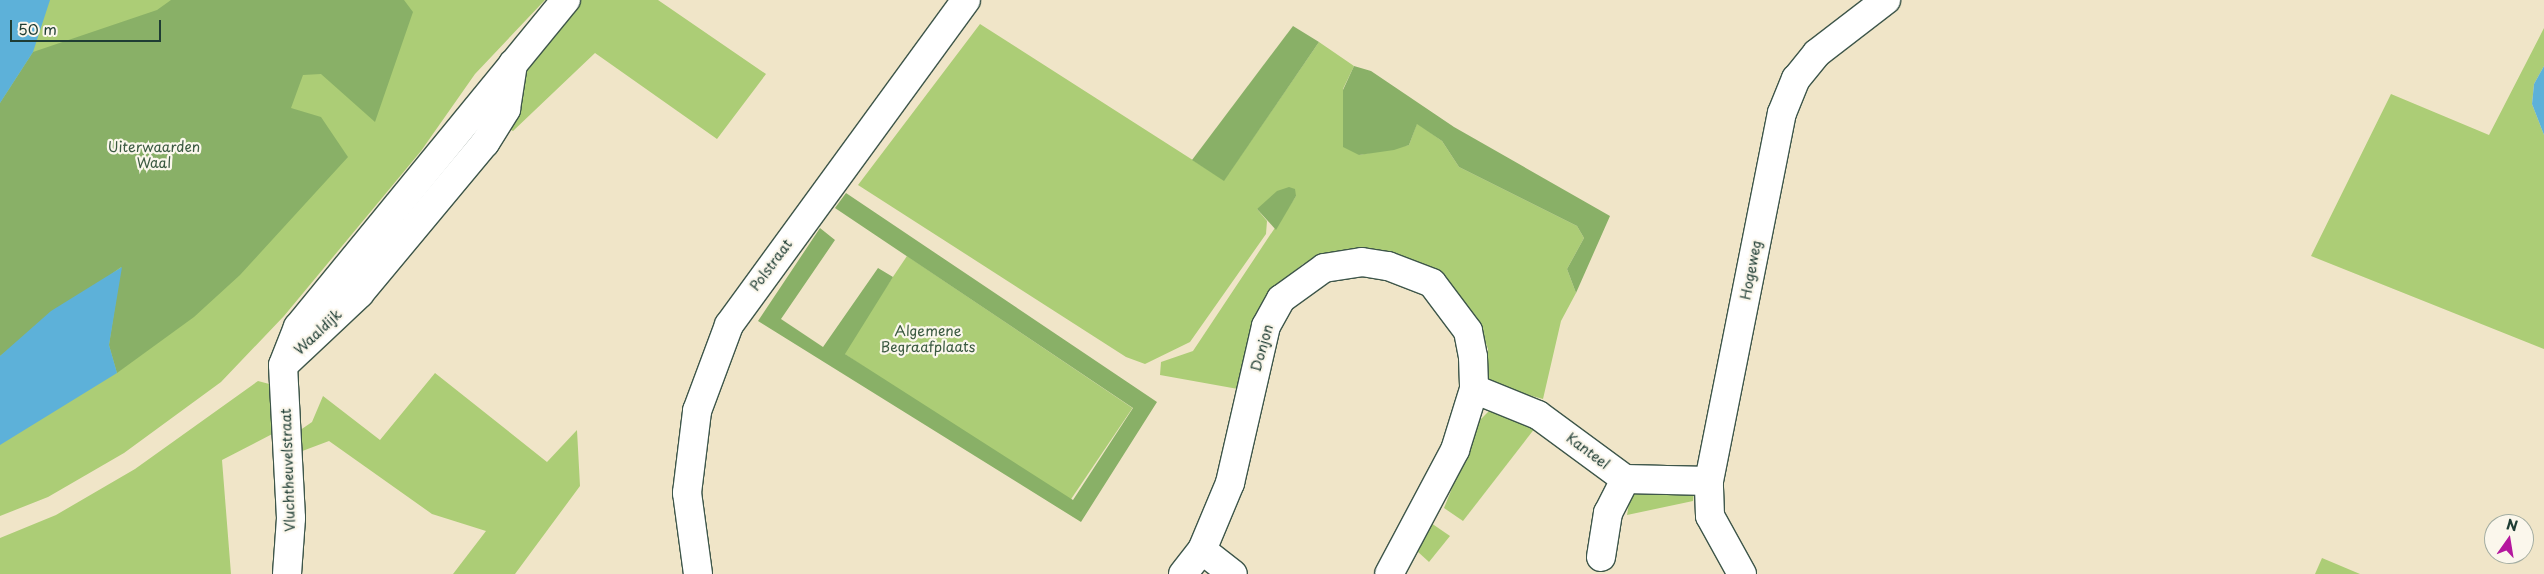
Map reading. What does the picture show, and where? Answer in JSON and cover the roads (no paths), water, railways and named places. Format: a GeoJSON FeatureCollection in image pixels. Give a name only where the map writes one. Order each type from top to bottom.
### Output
{"type":"FeatureCollection","features":[{"type":"Feature","properties":{"kind":"street","name":"Waaldijk"},"geometry":{"type":"LineString","coordinates":[[283,365],[303,318],[566,0]]}},
{"type":"Feature","properties":{"kind":"street","name":"Polstraat"},"geometry":{"type":"LineString","coordinates":[[698,574],[687,493],[697,411],[728,325],[966,0]]}},
{"type":"Feature","properties":{"kind":"street","name":"Hogeweg"},"geometry":{"type":"LineString","coordinates":[[1742,574],[1710,516],[1709,481],[1782,113],[1796,79],[1817,53],[1886,0]]}},
{"type":"Feature","properties":{"kind":"street","name":"Donjon"},"geometry":{"type":"LineString","coordinates":[[1183,574],[1202,550],[1230,483],[1266,326],[1281,299],[1304,278],[1324,268],[1362,262],[1388,266],[1432,284],[1468,331],[1474,389],[1455,450],[1389,574]]}},
{"type":"Feature","properties":{"kind":"street","name":"Vluchtheuvelstraat"},"geometry":{"type":"LineString","coordinates":[[283,365],[291,518],[287,574]]}},
{"type":"Feature","properties":{"kind":"street","name":"Kanteel"},"geometry":{"type":"LineString","coordinates":[[1474,389],[1542,418],[1625,479]]}},
{"type":"Feature","properties":{"kind":"street"},"geometry":{"type":"LineString","coordinates":[[1602,557],[1608,513],[1625,479],[1709,481]]}},
{"type":"Feature","properties":{"kind":"street"},"geometry":{"type":"LineString","coordinates":[[1202,550],[1233,574]]}},
{"type":"Feature","properties":{"kind":"water"},"geometry":{"type":"Polygon","coordinates":[[[0,0],[50,0],[33,52],[0,103],[0,0]]]}},
{"type":"Feature","properties":{"kind":"water"},"geometry":{"type":"Polygon","coordinates":[[[2544,66],[2544,135],[2532,104],[2534,84],[2544,66]]]}},
{"type":"Feature","properties":{"kind":"water"},"geometry":{"type":"Polygon","coordinates":[[[122,267],[109,345],[117,373],[0,445],[0,356],[51,311],[122,267]]]}},
{"type":"Feature","properties":{"kind":"park label","name":"Uiterwaarden Waal"},"geometry":{"type":"Point","coordinates":[154,156]}},
{"type":"Feature","properties":{"kind":"park label","name":"Algemene Begraafplaats"},"geometry":{"type":"Point","coordinates":[928,340]}}]}
